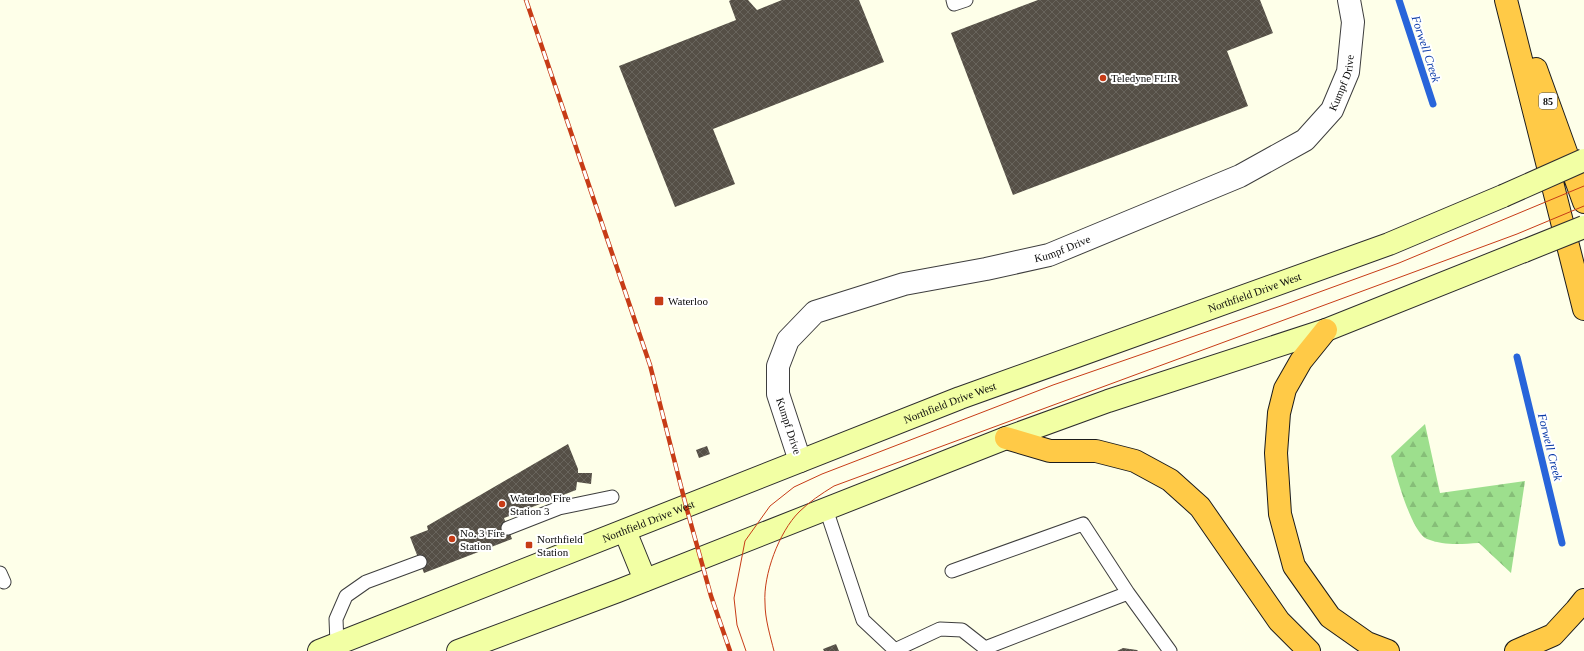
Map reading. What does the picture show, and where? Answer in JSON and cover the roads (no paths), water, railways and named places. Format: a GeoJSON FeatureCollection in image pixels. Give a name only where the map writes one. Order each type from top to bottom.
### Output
{"type":"FeatureCollection","features":[{"type":"Feature","properties":{"kind":"highway"},"geometry":{"type":"LineString","coordinates":[[1506,0],[1584,309]]}},
{"type":"Feature","properties":{"kind":"highway","name":"85"},"geometry":{"type":"LineString","coordinates":[[1511,0],[1584,202]]}},
{"type":"Feature","properties":{"kind":"highway"},"geometry":{"type":"LineString","coordinates":[[1326,330],[1301,361],[1285,389],[1279,413],[1276,453],[1280,514],[1294,566],[1330,617],[1367,643],[1388,651]]}},
{"type":"Feature","properties":{"kind":"highway"},"geometry":{"type":"LineString","coordinates":[[1006,438],[1050,451],[1096,451],[1135,461],[1170,480],[1200,507],[1279,621],[1309,651]]}},
{"type":"Feature","properties":{"kind":"highway"},"geometry":{"type":"LineString","coordinates":[[1516,651],[1553,635],[1584,600]]}},
{"type":"Feature","properties":{"kind":"main road","name":"Northfield Drive West"},"geometry":{"type":"LineString","coordinates":[[333,649],[624,531],[960,398],[1389,244],[1584,160]]}},
{"type":"Feature","properties":{"kind":"main road"},"geometry":{"type":"LineString","coordinates":[[458,651],[645,580],[1006,438],[1108,401],[1326,330],[1584,227]]}},
{"type":"Feature","properties":{"kind":"main road"},"geometry":{"type":"LineString","coordinates":[[624,531],[645,580]]}},
{"type":"Feature","properties":{"kind":"street","name":"Kumpf Drive"},"geometry":{"type":"LineString","coordinates":[[800,461],[778,394],[778,366],[788,340],[815,312],[904,284],[986,269],[1049,254],[1240,176],[1305,140],[1332,110],[1348,72],[1353,22],[1348,0]]}},
{"type":"Feature","properties":{"kind":"lane"},"geometry":{"type":"LineString","coordinates":[[953,0],[954,4],[966,0]]}},
{"type":"Feature","properties":{"kind":"lane"},"geometry":{"type":"LineString","coordinates":[[508,528],[559,508],[612,497]]}},
{"type":"Feature","properties":{"kind":"lane"},"geometry":{"type":"LineString","coordinates":[[826,509],[863,620],[895,651],[940,629],[962,630],[985,650],[1128,593]]}},
{"type":"Feature","properties":{"kind":"lane"},"geometry":{"type":"LineString","coordinates":[[952,570],[1083,524],[1128,593],[1170,651]]}},
{"type":"Feature","properties":{"kind":"lane"},"geometry":{"type":"LineString","coordinates":[[333,649],[336,619],[346,596],[366,582],[420,562]]}},
{"type":"Feature","properties":{"kind":"waterway","name":"Forwell Creek"},"geometry":{"type":"LineString","coordinates":[[1399,0],[1433,104]]}},
{"type":"Feature","properties":{"kind":"waterway","name":"Forwell Creek"},"geometry":{"type":"LineString","coordinates":[[1517,357],[1562,543]]}},
{"type":"Feature","properties":{"kind":"tram line"},"geometry":{"type":"LineString","coordinates":[[746,651],[737,625],[734,598],[745,541],[770,506],[794,487],[822,474],[1053,385],[1281,306],[1399,263],[1584,186]]}},
{"type":"Feature","properties":{"kind":"tram line"},"geometry":{"type":"LineString","coordinates":[[774,651],[765,609],[765,592],[774,554],[785,531],[799,512],[815,498],[834,486],[1517,234],[1584,206]]}},
{"type":"Feature","properties":{"kind":"railway"},"geometry":{"type":"LineString","coordinates":[[526,0],[650,365],[711,596],[730,651]]}},
{"type":"Feature","properties":{"kind":"place","name":"Teledyne FLIR"},"geometry":{"type":"Point","coordinates":[1103,78]}},
{"type":"Feature","properties":{"kind":"place","name":"Waterloo"},"geometry":{"type":"Point","coordinates":[659,301]}},
{"type":"Feature","properties":{"kind":"place","name":"Waterloo Fire Station 3"},"geometry":{"type":"Point","coordinates":[502,504]}},
{"type":"Feature","properties":{"kind":"place","name":"No. 3 Fire Station"},"geometry":{"type":"Point","coordinates":[452,539]}},
{"type":"Feature","properties":{"kind":"place","name":"Northfield Station"},"geometry":{"type":"Point","coordinates":[529,545]}}]}
